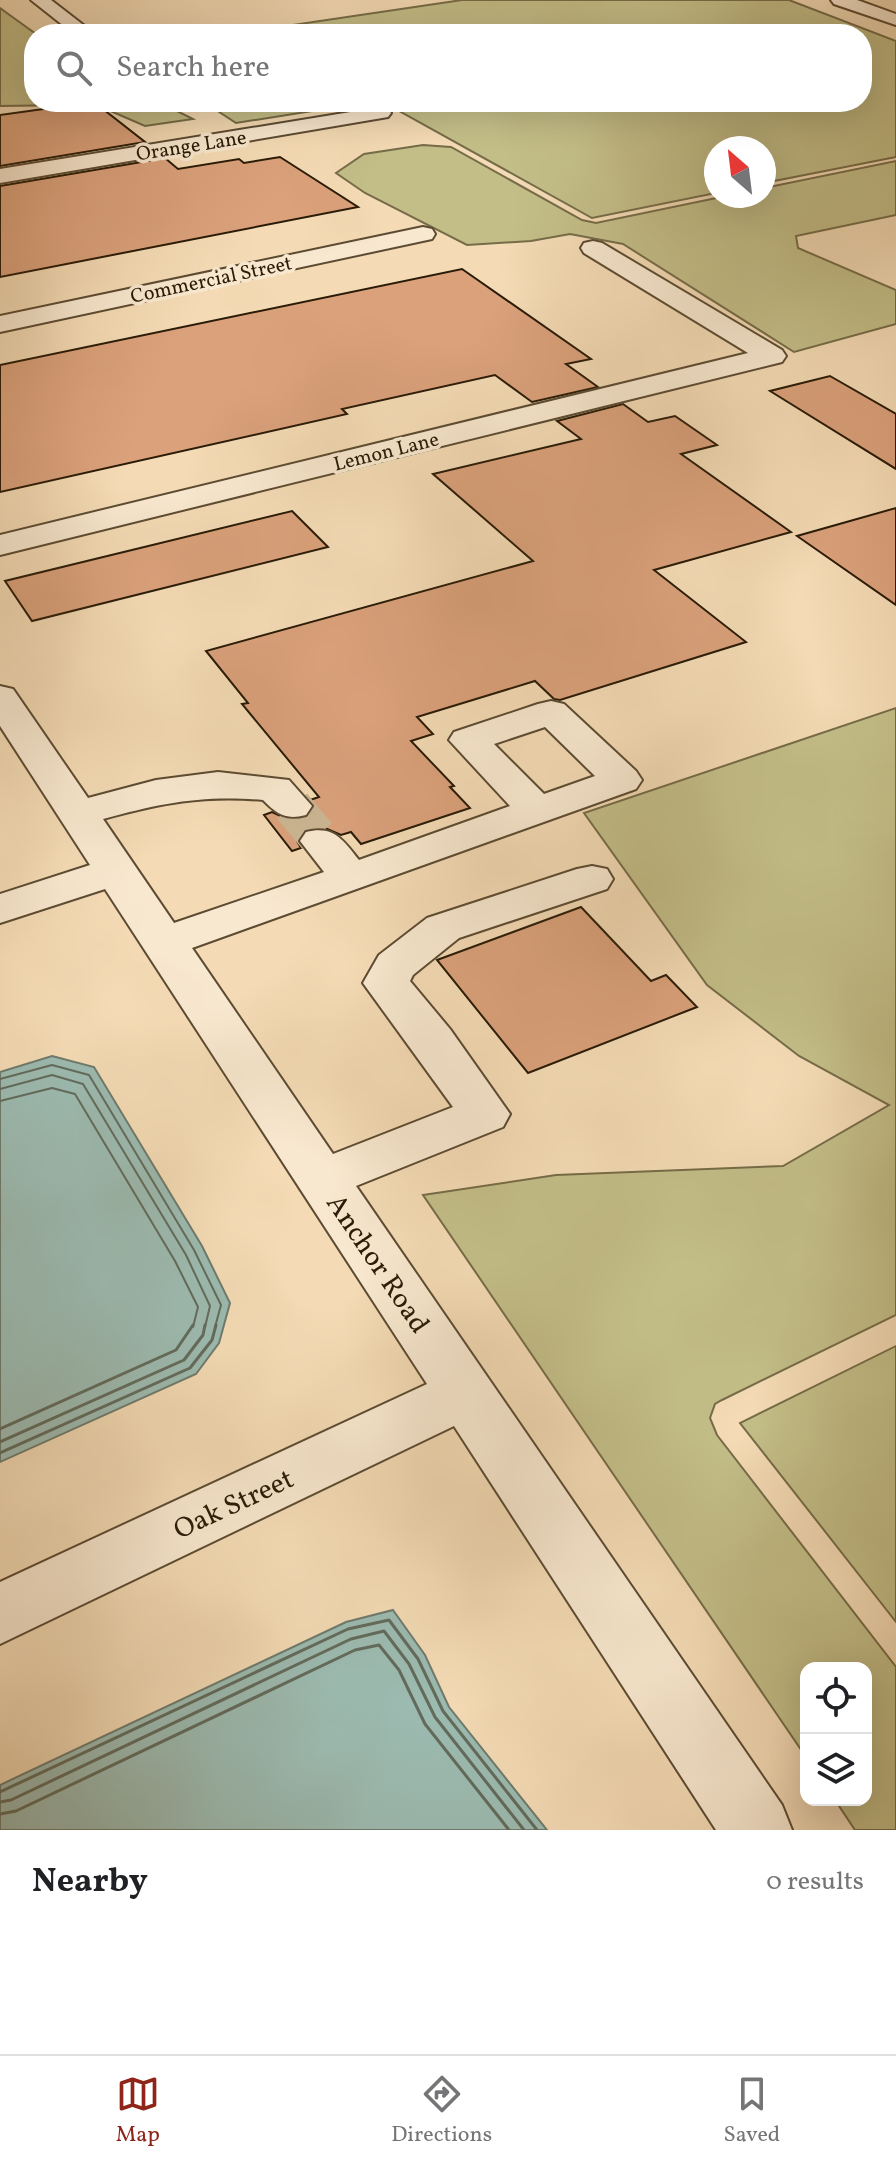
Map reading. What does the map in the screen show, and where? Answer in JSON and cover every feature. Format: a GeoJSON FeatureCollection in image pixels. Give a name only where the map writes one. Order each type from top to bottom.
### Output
{"type":"FeatureCollection","features":[{"type":"Feature","properties":{"kind":"street"},"geometry":{"type":"LineString","coordinates":[[40,0],[72,24]]}},
{"type":"Feature","properties":{"kind":"street"},"geometry":{"type":"LineString","coordinates":[[840,0],[896,20]]}},
{"type":"Feature","properties":{"kind":"street","name":"Orange Lane"},"geometry":{"type":"LineString","coordinates":[[0,176],[381,113]]}},
{"type":"Feature","properties":{"kind":"street","name":"Commercial Street"},"geometry":{"type":"LineString","coordinates":[[0,324],[423,234]]}},
{"type":"Feature","properties":{"kind":"street","name":"Lemon Lane"},"geometry":{"type":"LineString","coordinates":[[0,545],[772,356],[593,248]]}},
{"type":"Feature","properties":{"kind":"street","name":"Anchor Road"},"geometry":{"type":"LineString","coordinates":[[0,697],[757,1830]]}},
{"type":"Feature","properties":{"kind":"street"},"geometry":{"type":"LineString","coordinates":[[77,814],[156,792],[218,784],[275,789],[292,806]]}},
{"type":"Feature","properties":{"kind":"street"},"geometry":{"type":"LineString","coordinates":[[163,942],[538,812]]}},
{"type":"Feature","properties":{"kind":"street"},"geometry":{"type":"LineString","coordinates":[[321,841],[351,878]]}},
{"type":"Feature","properties":{"kind":"street"},"geometry":{"type":"LineString","coordinates":[[0,909],[115,871]]}},
{"type":"Feature","properties":{"kind":"street"},"geometry":{"type":"LineString","coordinates":[[322,1179],[485,1114],[433,1041],[386,983],[395,966],[443,928],[592,879]]}},
{"type":"Feature","properties":{"kind":"street","name":"Oak Street"},"geometry":{"type":"LineString","coordinates":[[0,1614],[466,1393]]}},
{"type":"Feature","properties":{"kind":"shaded area"},"geometry":{"type":"Polygon","coordinates":[[[462,0],[789,0],[852,24],[300,24],[462,0]]]}},
{"type":"Feature","properties":{"kind":"shaded area"},"geometry":{"type":"Polygon","coordinates":[[[0,8],[24,25],[24,106],[0,106],[0,8]]]}},
{"type":"Feature","properties":{"kind":"shaded area"},"geometry":{"type":"Polygon","coordinates":[[[872,32],[896,41],[896,157],[776,181],[776,136],[704,136],[704,195],[592,218],[401,112],[872,112],[872,32]]]}},
{"type":"Feature","properties":{"kind":"shaded area"},"geometry":{"type":"Polygon","coordinates":[[[113,112],[179,112],[193,119],[145,126],[113,112]]]}},
{"type":"Feature","properties":{"kind":"shaded area"},"geometry":{"type":"Polygon","coordinates":[[[219,112],[306,112],[236,123],[219,112]]]}},
{"type":"Feature","properties":{"kind":"shaded area"},"geometry":{"type":"Polygon","coordinates":[[[423,145],[451,147],[582,220],[596,223],[704,201],[704,208],[776,208],[776,186],[896,161],[896,215],[796,236],[798,248],[896,290],[896,324],[794,352],[623,244],[570,234],[531,241],[467,245],[365,193],[336,173],[364,154],[423,145]]]}},
{"type":"Feature","properties":{"kind":"shaded area"},"geometry":{"type":"Polygon","coordinates":[[[896,708],[896,1315],[722,1400],[715,1404],[710,1418],[717,1435],[896,1667],[896,1830],[855,1830],[839,1806],[872,1806],[872,1662],[800,1662],[800,1748],[423,1195],[556,1175],[783,1166],[889,1105],[799,1056],[707,985],[584,813],[896,708]]]}},
{"type":"Feature","properties":{"kind":"shaded area"},"geometry":{"type":"Polygon","coordinates":[[[896,1346],[896,1622],[740,1423],[896,1346]]]}},
{"type":"Feature","properties":{"kind":"water"},"geometry":{"type":"Polygon","coordinates":[[[52,1056],[94,1067],[202,1246],[230,1303],[219,1343],[196,1374],[0,1462],[0,1072],[52,1056]]]}},
{"type":"Feature","properties":{"kind":"water"},"geometry":{"type":"Polygon","coordinates":[[[393,1610],[425,1655],[449,1707],[547,1830],[0,1830],[0,1785],[346,1622],[393,1610]]]}},
{"type":"Feature","properties":{"kind":"building"},"geometry":{"type":"Polygon","coordinates":[[[24,112],[107,112],[145,142],[0,166],[0,115],[24,112]]]}},
{"type":"Feature","properties":{"kind":"building"},"geometry":{"type":"Polygon","coordinates":[[[280,157],[358,207],[0,277],[0,186],[165,158],[178,169],[239,159],[244,163],[280,157]]]}},
{"type":"Feature","properties":{"kind":"building"},"geometry":{"type":"Polygon","coordinates":[[[462,269],[591,359],[566,364],[598,387],[532,402],[495,375],[342,409],[347,414],[0,492],[0,365],[462,269]]]}},
{"type":"Feature","properties":{"kind":"building"},"geometry":{"type":"Polygon","coordinates":[[[830,376],[896,414],[896,469],[770,391],[830,376]]]}},
{"type":"Feature","properties":{"kind":"building"},"geometry":{"type":"Polygon","coordinates":[[[623,404],[648,422],[675,416],[717,445],[681,454],[791,532],[654,570],[746,642],[560,700],[554,699],[535,681],[417,717],[433,734],[411,741],[454,786],[450,787],[470,808],[361,844],[351,832],[341,835],[325,828],[306,829],[297,841],[301,848],[292,851],[264,815],[272,812],[287,819],[307,818],[315,806],[310,800],[319,797],[242,704],[248,703],[206,651],[533,561],[433,474],[581,439],[557,421],[623,404]]]}},
{"type":"Feature","properties":{"kind":"building"},"geometry":{"type":"Polygon","coordinates":[[[896,508],[896,605],[797,536],[896,508]]]}},
{"type":"Feature","properties":{"kind":"building"},"geometry":{"type":"Polygon","coordinates":[[[292,511],[328,547],[32,621],[5,581],[292,511]]]}},
{"type":"Feature","properties":{"kind":"building"},"geometry":{"type":"Polygon","coordinates":[[[581,907],[651,981],[666,975],[697,1007],[528,1073],[437,960],[581,907]]]}},
{"type":"Feature","properties":{"kind":"tunnel"},"geometry":{"type":"LineString","coordinates":[[292,806],[321,841]]}}]}
